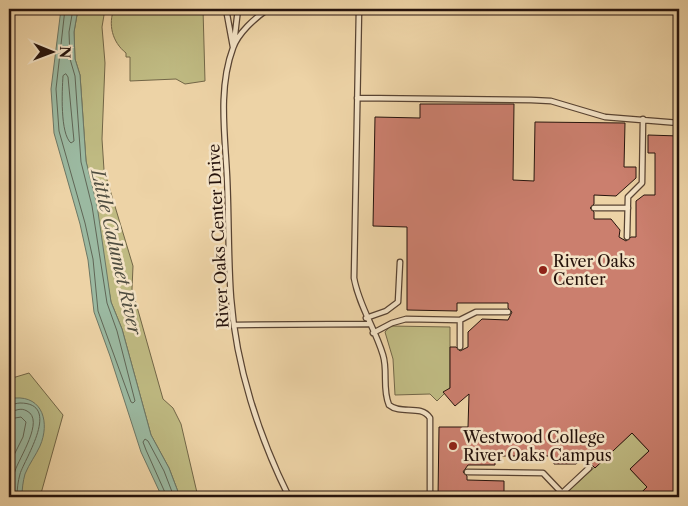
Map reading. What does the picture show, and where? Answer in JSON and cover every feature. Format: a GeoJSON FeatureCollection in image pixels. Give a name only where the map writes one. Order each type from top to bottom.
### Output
{"type":"FeatureCollection","features":[{"type":"Feature","properties":{"kind":"lane"},"geometry":{"type":"LineString","coordinates":[[226,9],[233,47]]}},
{"type":"Feature","properties":{"kind":"lane"},"geometry":{"type":"LineString","coordinates":[[233,47],[238,9]]}},
{"type":"Feature","properties":{"kind":"lane","name":"River Oaks Center Drive"},"geometry":{"type":"LineString","coordinates":[[268,9],[247,28],[233,47],[225,90],[231,299],[243,368],[262,434],[289,497]]}},
{"type":"Feature","properties":{"kind":"lane"},"geometry":{"type":"LineString","coordinates":[[359,9],[354,278],[366,318],[383,357],[385,390],[389,405],[400,411],[424,412],[430,418],[430,497]]}},
{"type":"Feature","properties":{"kind":"lane"},"geometry":{"type":"LineString","coordinates":[[357,98],[551,101],[605,117],[679,123]]}},
{"type":"Feature","properties":{"kind":"lane"},"geometry":{"type":"LineString","coordinates":[[627,237],[628,197],[642,183],[643,119]]}},
{"type":"Feature","properties":{"kind":"lane"},"geometry":{"type":"LineString","coordinates":[[594,208],[628,208]]}},
{"type":"Feature","properties":{"kind":"lane"},"geometry":{"type":"LineString","coordinates":[[366,318],[386,311],[398,302],[400,262]]}},
{"type":"Feature","properties":{"kind":"lane"},"geometry":{"type":"LineString","coordinates":[[373,333],[392,323],[406,319],[460,320],[476,312],[508,312]]}},
{"type":"Feature","properties":{"kind":"lane"},"geometry":{"type":"LineString","coordinates":[[460,320],[460,347]]}},
{"type":"Feature","properties":{"kind":"lane"},"geometry":{"type":"LineString","coordinates":[[234,325],[369,324]]}},
{"type":"Feature","properties":{"kind":"lane"},"geometry":{"type":"LineString","coordinates":[[468,472],[543,473],[560,495],[589,468]]}},
{"type":"Feature","properties":{"kind":"shaded area"},"geometry":{"type":"Polygon","coordinates":[[[78,9],[105,9],[102,27],[105,63],[102,139],[104,170],[133,266],[132,289],[163,399],[173,408],[181,424],[198,497],[180,497],[169,468],[151,435],[122,329],[111,302],[86,161],[80,75],[75,59],[74,32],[78,9]]]}},
{"type":"Feature","properties":{"kind":"shaded area"},"geometry":{"type":"Polygon","coordinates":[[[114,9],[203,9],[205,81],[185,84],[176,79],[130,81],[130,57],[126,57],[126,53],[117,44],[112,32],[111,21],[114,9]]]}},
{"type":"Feature","properties":{"kind":"shaded area"},"geometry":{"type":"Polygon","coordinates":[[[390,326],[450,327],[450,388],[437,401],[430,394],[395,395],[393,359],[385,332],[390,326]]]}},
{"type":"Feature","properties":{"kind":"shaded area"},"geometry":{"type":"Polygon","coordinates":[[[29,373],[63,415],[40,497],[9,497],[9,379],[29,373]]]}},
{"type":"Feature","properties":{"kind":"shaded area"},"geometry":{"type":"Polygon","coordinates":[[[632,433],[649,451],[630,469],[647,487],[636,497],[562,497],[632,433]]]}},
{"type":"Feature","properties":{"kind":"water"},"geometry":{"type":"Polygon","coordinates":[[[61,9],[78,9],[74,32],[75,59],[80,75],[86,161],[97,205],[111,302],[122,329],[151,435],[169,468],[180,497],[162,497],[141,452],[94,312],[88,260],[80,224],[54,133],[51,89],[61,9]]]}},
{"type":"Feature","properties":{"kind":"water"},"geometry":{"type":"Polygon","coordinates":[[[15,398],[32,401],[38,406],[44,420],[43,437],[25,474],[22,497],[9,497],[9,403],[15,398]]]}},
{"type":"Feature","properties":{"kind":"building","name":"River Oaks Center"},"geometry":{"type":"Polygon","coordinates":[[[420,104],[514,104],[513,180],[534,181],[535,122],[625,123],[624,167],[636,167],[636,178],[616,196],[594,195],[594,204],[590,208],[594,212],[594,219],[611,219],[620,230],[619,237],[626,241],[631,237],[636,237],[636,201],[644,195],[655,195],[655,153],[648,153],[648,135],[679,136],[679,497],[645,497],[642,492],[647,487],[630,469],[649,451],[632,433],[595,468],[584,457],[576,464],[554,464],[554,456],[495,456],[495,465],[468,465],[463,472],[467,476],[467,480],[504,481],[504,497],[438,497],[439,427],[468,427],[469,394],[455,406],[443,392],[450,388],[450,347],[456,347],[460,351],[468,347],[468,332],[482,319],[508,320],[512,312],[508,308],[508,303],[457,303],[457,311],[407,310],[407,227],[373,226],[375,117],[420,118],[420,104]]]}},
{"type":"Feature","properties":{"kind":"place","name":"River Oaks Center"},"geometry":{"type":"Point","coordinates":[543,270]}},
{"type":"Feature","properties":{"kind":"place","name":"Westwood College River Oaks Campus"},"geometry":{"type":"Point","coordinates":[453,446]}},
{"type":"Feature","properties":{"kind":"water label","name":"Little Calumet River"},"geometry":{"type":"Point","coordinates":[116,252]}}]}
